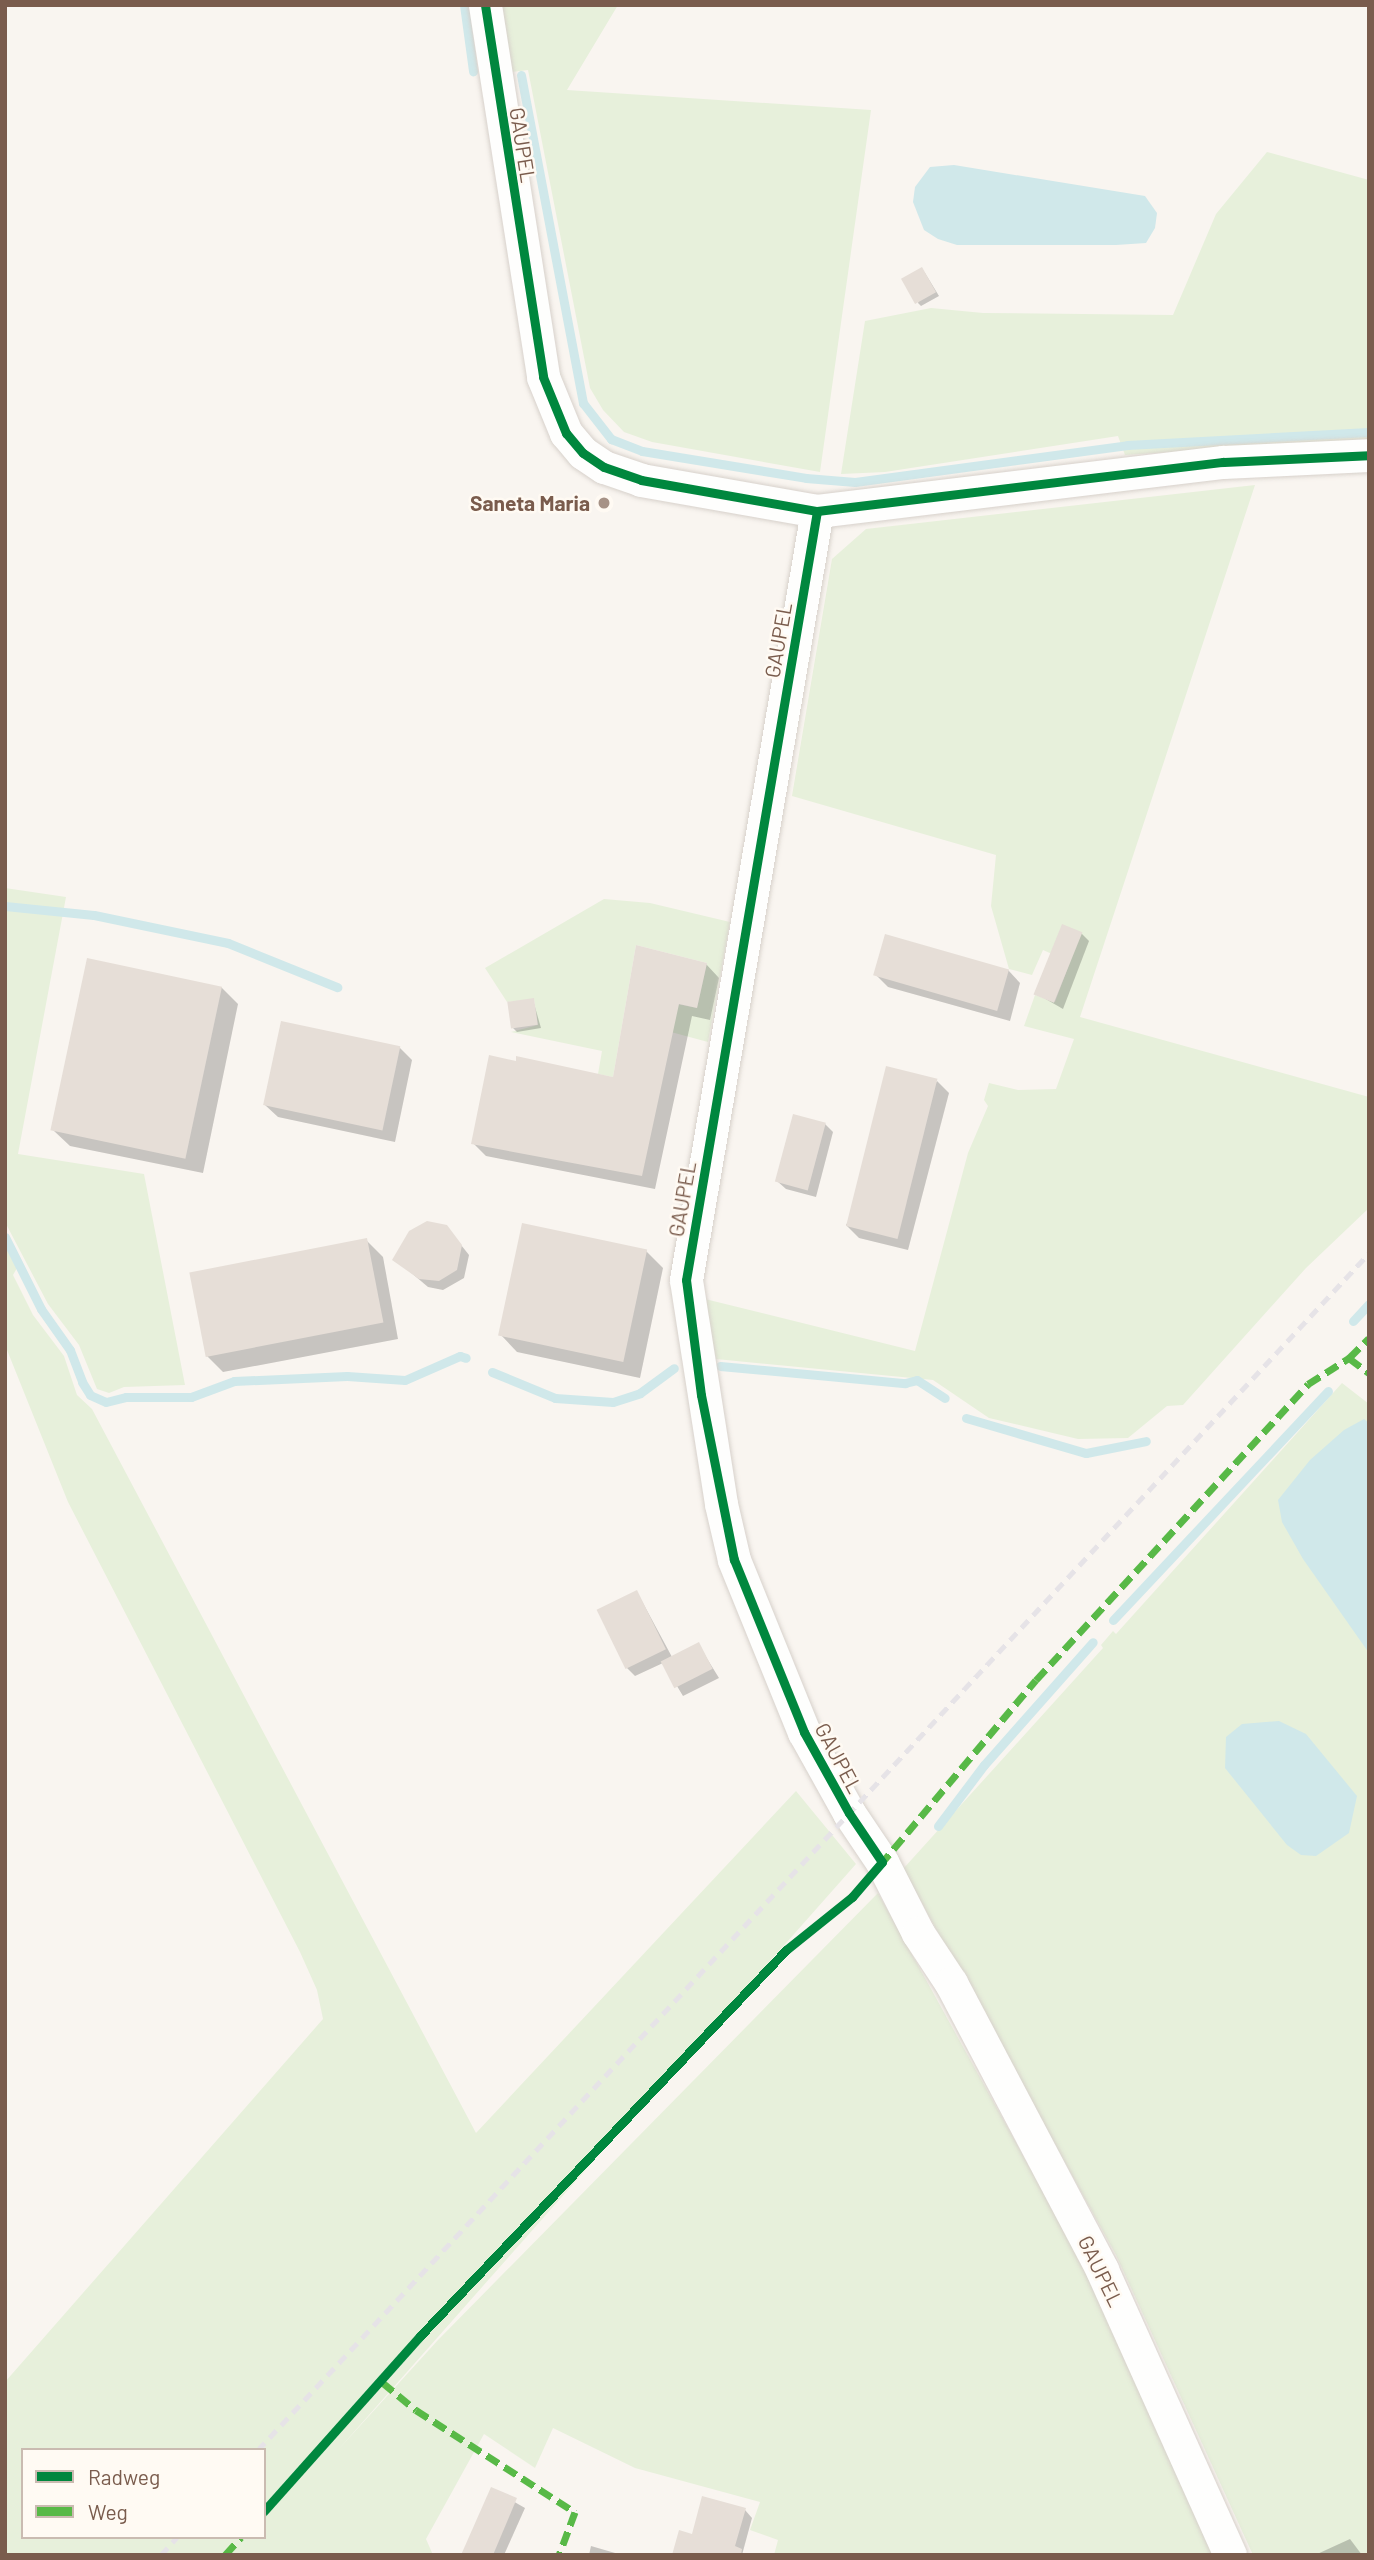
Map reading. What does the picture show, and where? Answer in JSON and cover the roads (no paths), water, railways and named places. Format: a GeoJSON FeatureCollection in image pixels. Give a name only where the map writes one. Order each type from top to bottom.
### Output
{"type":"FeatureCollection","features":[{"type":"Feature","properties":{"kind":"street","name":"GAUPEL"},"geometry":{"type":"LineString","coordinates":[[485,5],[542,377],[566,433],[583,453],[604,467],[641,480],[817,511],[1223,462],[1369,455]]}},
{"type":"Feature","properties":{"kind":"street","name":"GAUPEL"},"geometry":{"type":"LineString","coordinates":[[817,511],[686,1280],[720,1504],[734,1560],[804,1732],[849,1813],[882,1862],[918,1933],[951,1983],[1102,2270],[1230,2555]]}},
{"type":"Feature","properties":{"kind":"water"},"geometry":{"type":"Polygon","coordinates":[[[954,165],[1145,196],[1157,213],[1155,228],[1146,243],[957,245],[938,239],[924,230],[913,202],[915,187],[930,167],[954,165]]]}},
{"type":"Feature","properties":{"kind":"water"},"geometry":{"type":"Polygon","coordinates":[[[1364,1419],[1369,1423],[1369,1653],[1303,1559],[1282,1522],[1278,1500],[1310,1460],[1344,1430],[1364,1419]]]}},
{"type":"Feature","properties":{"kind":"water"},"geometry":{"type":"Polygon","coordinates":[[[1279,1721],[1306,1734],[1357,1796],[1349,1833],[1316,1856],[1301,1855],[1287,1845],[1225,1768],[1226,1737],[1242,1724],[1279,1721]]]}},
{"type":"Feature","properties":{"kind":"waterway"},"geometry":{"type":"LineString","coordinates":[[464,5],[473,71]]}},
{"type":"Feature","properties":{"kind":"waterway"},"geometry":{"type":"LineString","coordinates":[[521,75],[583,403],[611,439],[642,451],[806,478],[855,482],[1127,445],[1369,432]]}},
{"type":"Feature","properties":{"kind":"waterway"},"geometry":{"type":"LineString","coordinates":[[5,906],[94,915],[228,943],[337,987]]}},
{"type":"Feature","properties":{"kind":"waterway"},"geometry":{"type":"LineString","coordinates":[[5,1237],[41,1309],[70,1350],[82,1382],[90,1395],[106,1402],[126,1397],[191,1397],[234,1381],[347,1376],[405,1380],[460,1356],[466,1358]]}},
{"type":"Feature","properties":{"kind":"waterway"},"geometry":{"type":"LineString","coordinates":[[1353,1321],[1369,1304]]}},
{"type":"Feature","properties":{"kind":"waterway"},"geometry":{"type":"LineString","coordinates":[[720,1366],[905,1383],[917,1380],[945,1398]]}},
{"type":"Feature","properties":{"kind":"waterway"},"geometry":{"type":"LineString","coordinates":[[492,1372],[555,1398],[613,1402],[640,1393],[674,1368]]}},
{"type":"Feature","properties":{"kind":"waterway"},"geometry":{"type":"LineString","coordinates":[[1113,1620],[1328,1391]]}},
{"type":"Feature","properties":{"kind":"waterway"},"geometry":{"type":"LineString","coordinates":[[966,1418],[1086,1453],[1146,1441]]}},
{"type":"Feature","properties":{"kind":"waterway"},"geometry":{"type":"LineString","coordinates":[[938,1826],[984,1765],[1093,1642]]}},
{"type":"Feature","properties":{"kind":"railway"},"geometry":{"type":"LineString","coordinates":[[260,2448],[1369,1253]]}},
{"type":"Feature","properties":{"kind":"railway"},"geometry":{"type":"LineString","coordinates":[[161,2555],[175,2539]]}},
{"type":"Feature","properties":{"kind":"place","name":"Saneta Maria"},"geometry":{"type":"Point","coordinates":[604,503]}}]}
